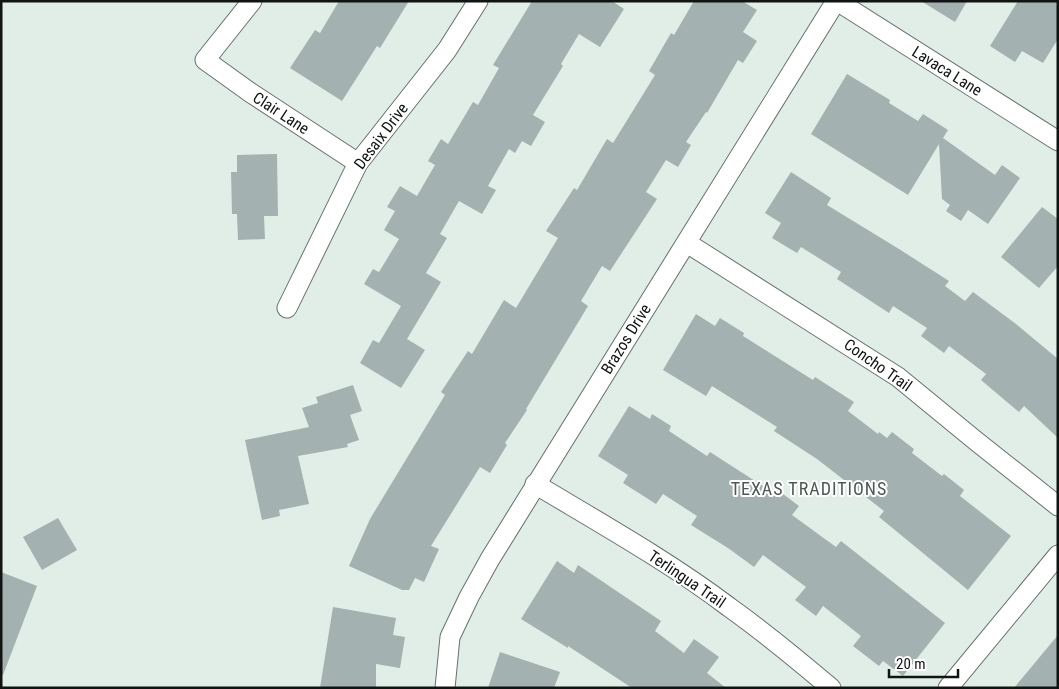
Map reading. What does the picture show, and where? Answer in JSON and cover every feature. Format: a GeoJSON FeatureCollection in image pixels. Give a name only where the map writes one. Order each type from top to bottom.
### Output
{"type":"FeatureCollection","features":[{"type":"Feature","properties":{"kind":"street","name":"Clair Lane"},"geometry":{"type":"LineString","coordinates":[[252,1],[205,60],[251,93],[358,163]]}},
{"type":"Feature","properties":{"kind":"street","name":"Desaix Drive"},"geometry":{"type":"LineString","coordinates":[[287,308],[358,163],[447,50],[478,1]]}},
{"type":"Feature","properties":{"kind":"street","name":"Lavaca Lane"},"geometry":{"type":"LineString","coordinates":[[836,1],[1058,141]]}},
{"type":"Feature","properties":{"kind":"street","name":"Brazos Drive"},"geometry":{"type":"LineString","coordinates":[[445,688],[450,637],[485,567],[836,1]]}},
{"type":"Feature","properties":{"kind":"street","name":"Concho Trail"},"geometry":{"type":"LineString","coordinates":[[687,242],[898,377],[976,442],[1058,506]]}},
{"type":"Feature","properties":{"kind":"street","name":"Terlingua Trail"},"geometry":{"type":"LineString","coordinates":[[535,484],[673,568],[728,606],[831,688]]}},
{"type":"Feature","properties":{"kind":"street"},"geometry":{"type":"LineString","coordinates":[[948,688],[1058,555]]}},
{"type":"Feature","properties":{"kind":"building"},"geometry":{"type":"Polygon","coordinates":[[[339,1],[409,1],[380,48],[377,46],[342,101],[290,68],[315,30],[320,33],[339,1]]]}},
{"type":"Feature","properties":{"kind":"building"},"geometry":{"type":"Polygon","coordinates":[[[532,1],[612,1],[624,9],[600,47],[579,34],[561,64],[563,66],[533,115],[545,122],[531,146],[522,141],[515,153],[509,149],[488,186],[496,190],[482,214],[459,201],[440,234],[447,238],[426,273],[441,282],[407,339],[425,350],[401,388],[360,363],[373,340],[379,343],[401,306],[364,284],[373,269],[379,272],[399,239],[384,230],[395,211],[387,207],[400,186],[417,196],[435,165],[428,161],[441,139],[448,144],[473,102],[478,105],[499,68],[493,65],[532,1]]]}},
{"type":"Feature","properties":{"kind":"building"},"geometry":{"type":"Polygon","coordinates":[[[694,1],[742,1],[757,10],[743,32],[757,41],[743,63],[738,60],[707,113],[686,142],[691,145],[678,167],[666,160],[646,192],[657,199],[610,271],[602,266],[581,301],[588,306],[527,410],[505,443],[507,445],[490,473],[480,467],[431,546],[439,549],[424,582],[415,578],[409,590],[402,590],[349,566],[370,519],[445,395],[441,392],[468,351],[472,354],[504,300],[516,308],[558,238],[546,231],[574,188],[577,190],[607,139],[613,143],[655,75],[649,71],[671,33],[674,35],[694,1]]]}},
{"type":"Feature","properties":{"kind":"building"},"geometry":{"type":"Polygon","coordinates":[[[921,1],[967,1],[955,22],[921,1]]]}},
{"type":"Feature","properties":{"kind":"building"},"geometry":{"type":"Polygon","coordinates":[[[1018,1],[1058,1],[1058,39],[1043,63],[1022,51],[1015,62],[990,46],[1018,1]]]}},
{"type":"Feature","properties":{"kind":"building"},"geometry":{"type":"Polygon","coordinates":[[[847,74],[890,100],[889,103],[918,121],[923,114],[948,130],[943,138],[995,175],[1002,165],[1020,178],[988,224],[968,210],[961,221],[946,211],[950,205],[942,199],[939,144],[908,195],[811,134],[847,74]]]}},
{"type":"Feature","properties":{"kind":"building"},"geometry":{"type":"Polygon","coordinates":[[[277,154],[278,216],[264,216],[265,239],[238,240],[237,214],[232,214],[231,172],[237,172],[237,155],[277,154]]]}},
{"type":"Feature","properties":{"kind":"building"},"geometry":{"type":"Polygon","coordinates":[[[791,172],[831,198],[827,205],[949,281],[945,286],[965,301],[973,292],[1058,359],[1058,438],[1024,406],[1019,412],[981,380],[986,374],[949,346],[944,353],[921,336],[927,328],[893,306],[889,313],[837,279],[841,272],[801,247],[797,253],[772,238],[781,223],[765,213],[791,172]]]}},
{"type":"Feature","properties":{"kind":"building"},"geometry":{"type":"Polygon","coordinates":[[[1042,207],[1058,219],[1058,266],[1039,288],[1001,257],[1042,207]]]}},
{"type":"Feature","properties":{"kind":"building"},"geometry":{"type":"Polygon","coordinates":[[[696,314],[715,326],[720,318],[744,333],[743,336],[813,380],[815,377],[854,402],[848,411],[878,434],[879,432],[887,438],[892,432],[914,449],[912,453],[964,490],[960,496],[1011,536],[968,590],[879,517],[884,511],[817,459],[774,431],[777,427],[712,386],[706,396],[663,370],[696,314]]]}},
{"type":"Feature","properties":{"kind":"building"},"geometry":{"type":"Polygon","coordinates":[[[353,385],[362,411],[350,415],[359,440],[347,444],[348,447],[298,456],[309,504],[279,510],[280,516],[262,520],[245,440],[309,427],[302,408],[318,403],[316,397],[353,385]]]}},
{"type":"Feature","properties":{"kind":"building"},"geometry":{"type":"Polygon","coordinates":[[[629,406],[650,419],[652,414],[671,426],[669,431],[707,456],[710,452],[780,497],[783,494],[799,506],[792,515],[836,547],[841,541],[945,623],[903,676],[883,661],[879,666],[853,646],[861,636],[823,606],[816,616],[795,600],[806,587],[763,555],[754,567],[691,525],[697,516],[663,494],[656,504],[623,483],[628,475],[598,456],[629,406]]]}},
{"type":"Feature","properties":{"kind":"building"},"geometry":{"type":"Polygon","coordinates":[[[58,518],[77,550],[42,570],[23,537],[58,518]]]}},
{"type":"Feature","properties":{"kind":"building"},"geometry":{"type":"Polygon","coordinates":[[[557,561],[574,573],[578,565],[661,621],[655,631],[684,653],[694,639],[719,657],[707,673],[726,688],[632,688],[568,646],[568,648],[521,619],[557,561]]]}},
{"type":"Feature","properties":{"kind":"building"},"geometry":{"type":"Polygon","coordinates":[[[1,572],[37,586],[3,675],[1,675],[1,572]]]}},
{"type":"Feature","properties":{"kind":"building"},"geometry":{"type":"Polygon","coordinates":[[[333,607],[396,618],[393,635],[405,637],[400,668],[376,664],[376,688],[320,688],[333,607]]]}},
{"type":"Feature","properties":{"kind":"building"},"geometry":{"type":"Polygon","coordinates":[[[1058,635],[1058,688],[1014,688],[1058,635]]]}},
{"type":"Feature","properties":{"kind":"building"},"geometry":{"type":"Polygon","coordinates":[[[500,652],[560,672],[554,688],[488,688],[500,652]]]}},
{"type":"Feature","properties":{"kind":"district","name":"TEXAS TRADITIONS"},"geometry":{"type":"Point","coordinates":[809,488]}}]}
